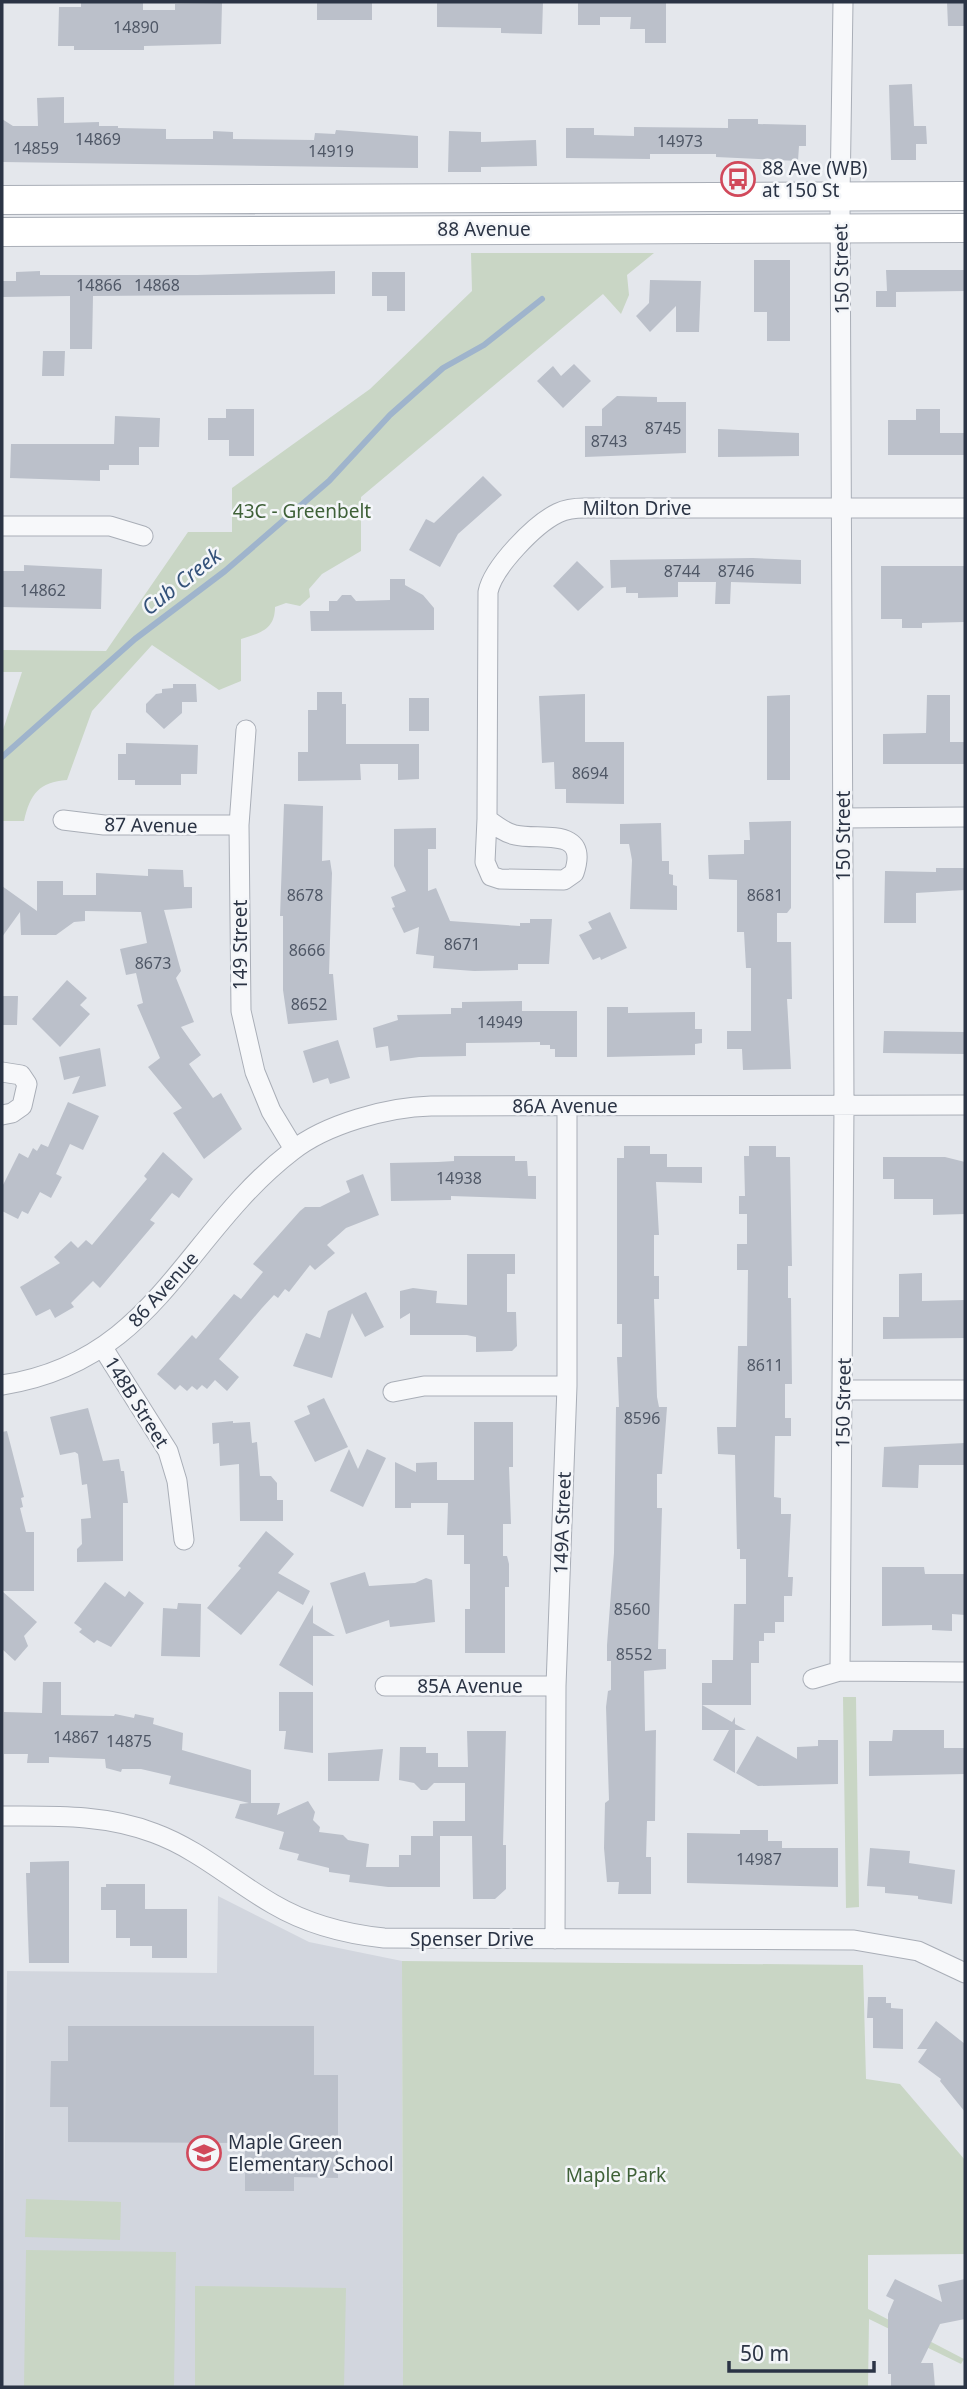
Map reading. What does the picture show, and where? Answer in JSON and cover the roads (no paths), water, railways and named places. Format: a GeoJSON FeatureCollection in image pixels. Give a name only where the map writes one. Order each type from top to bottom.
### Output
{"type":"FeatureCollection","features":[{"type":"Feature","properties":{"kind":"main road","name":"88 Avenue"},"geometry":{"type":"LineString","coordinates":[[2,200],[965,196]]}},
{"type":"Feature","properties":{"kind":"main road","name":"88 Avenue"},"geometry":{"type":"LineString","coordinates":[[2,232],[965,228]]}},
{"type":"Feature","properties":{"kind":"street","name":"150 Street"},"geometry":{"type":"LineString","coordinates":[[840,1671],[844,1105],[840,197],[843,2]]}},
{"type":"Feature","properties":{"kind":"street","name":"Milton Drive"},"geometry":{"type":"LineString","coordinates":[[486,819],[513,835],[560,837],[568,841],[576,856],[573,873],[564,880],[500,879],[491,876],[485,862],[486,607],[489,584],[501,565],[548,519],[563,510],[585,508],[965,508]]}},
{"type":"Feature","properties":{"kind":"street"},"geometry":{"type":"LineString","coordinates":[[2,526],[110,526],[143,536]]}},
{"type":"Feature","properties":{"kind":"street","name":"149 Street"},"geometry":{"type":"LineString","coordinates":[[246,730],[239,825],[242,1020],[259,1082],[271,1111],[294,1149]]}},
{"type":"Feature","properties":{"kind":"street"},"geometry":{"type":"LineString","coordinates":[[844,818],[965,817]]}},
{"type":"Feature","properties":{"kind":"street","name":"87 Avenue"},"geometry":{"type":"LineString","coordinates":[[63,820],[104,825],[239,825]]}},
{"type":"Feature","properties":{"kind":"street"},"geometry":{"type":"LineString","coordinates":[[2,1072],[21,1075],[27,1084],[22,1106],[12,1113],[2,1115]]}},
{"type":"Feature","properties":{"kind":"street","name":"86A Avenue"},"geometry":{"type":"LineString","coordinates":[[294,1149],[360,1119],[411,1107],[965,1105]]}},
{"type":"Feature","properties":{"kind":"street","name":"149A Street"},"geometry":{"type":"LineString","coordinates":[[555,1939],[556,1686],[567,1386],[567,1107]]}},
{"type":"Feature","properties":{"kind":"street","name":"86 Avenue"},"geometry":{"type":"LineString","coordinates":[[2,1385],[62,1368],[103,1348],[152,1306],[249,1189],[294,1149]]}},
{"type":"Feature","properties":{"kind":"street","name":"148B Street"},"geometry":{"type":"LineString","coordinates":[[103,1348],[168,1451],[177,1481],[184,1540]]}},
{"type":"Feature","properties":{"kind":"street"},"geometry":{"type":"LineString","coordinates":[[393,1392],[424,1385],[567,1386]]}},
{"type":"Feature","properties":{"kind":"street"},"geometry":{"type":"LineString","coordinates":[[843,1390],[965,1390]]}},
{"type":"Feature","properties":{"kind":"street"},"geometry":{"type":"LineString","coordinates":[[813,1679],[840,1671],[965,1672]]}},
{"type":"Feature","properties":{"kind":"street","name":"85A Avenue"},"geometry":{"type":"LineString","coordinates":[[385,1686],[556,1686]]}},
{"type":"Feature","properties":{"kind":"street","name":"Spenser Drive"},"geometry":{"type":"LineString","coordinates":[[2,1816],[89,1817],[153,1832],[187,1848],[292,1914],[348,1933],[384,1938],[868,1941],[918,1951],[965,1973]]}},
{"type":"Feature","properties":{"kind":"waterway","name":"Cub Creek"},"geometry":{"type":"LineString","coordinates":[[2,757],[135,639],[225,571],[329,481],[390,415],[443,368],[484,345],[542,299]]}},
{"type":"Feature","properties":{"kind":"place","name":"88 Ave (WB) at 150 St"},"geometry":{"type":"Point","coordinates":[738,179]}},
{"type":"Feature","properties":{"kind":"place","name":"Maple Green Elementary School"},"geometry":{"type":"Point","coordinates":[204,2153]}},
{"type":"Feature","properties":{"kind":"park label","name":"43C - Greenbelt"},"geometry":{"type":"Point","coordinates":[302,511]}},
{"type":"Feature","properties":{"kind":"park label","name":"Maple Park"},"geometry":{"type":"Point","coordinates":[616,2175]}}]}
